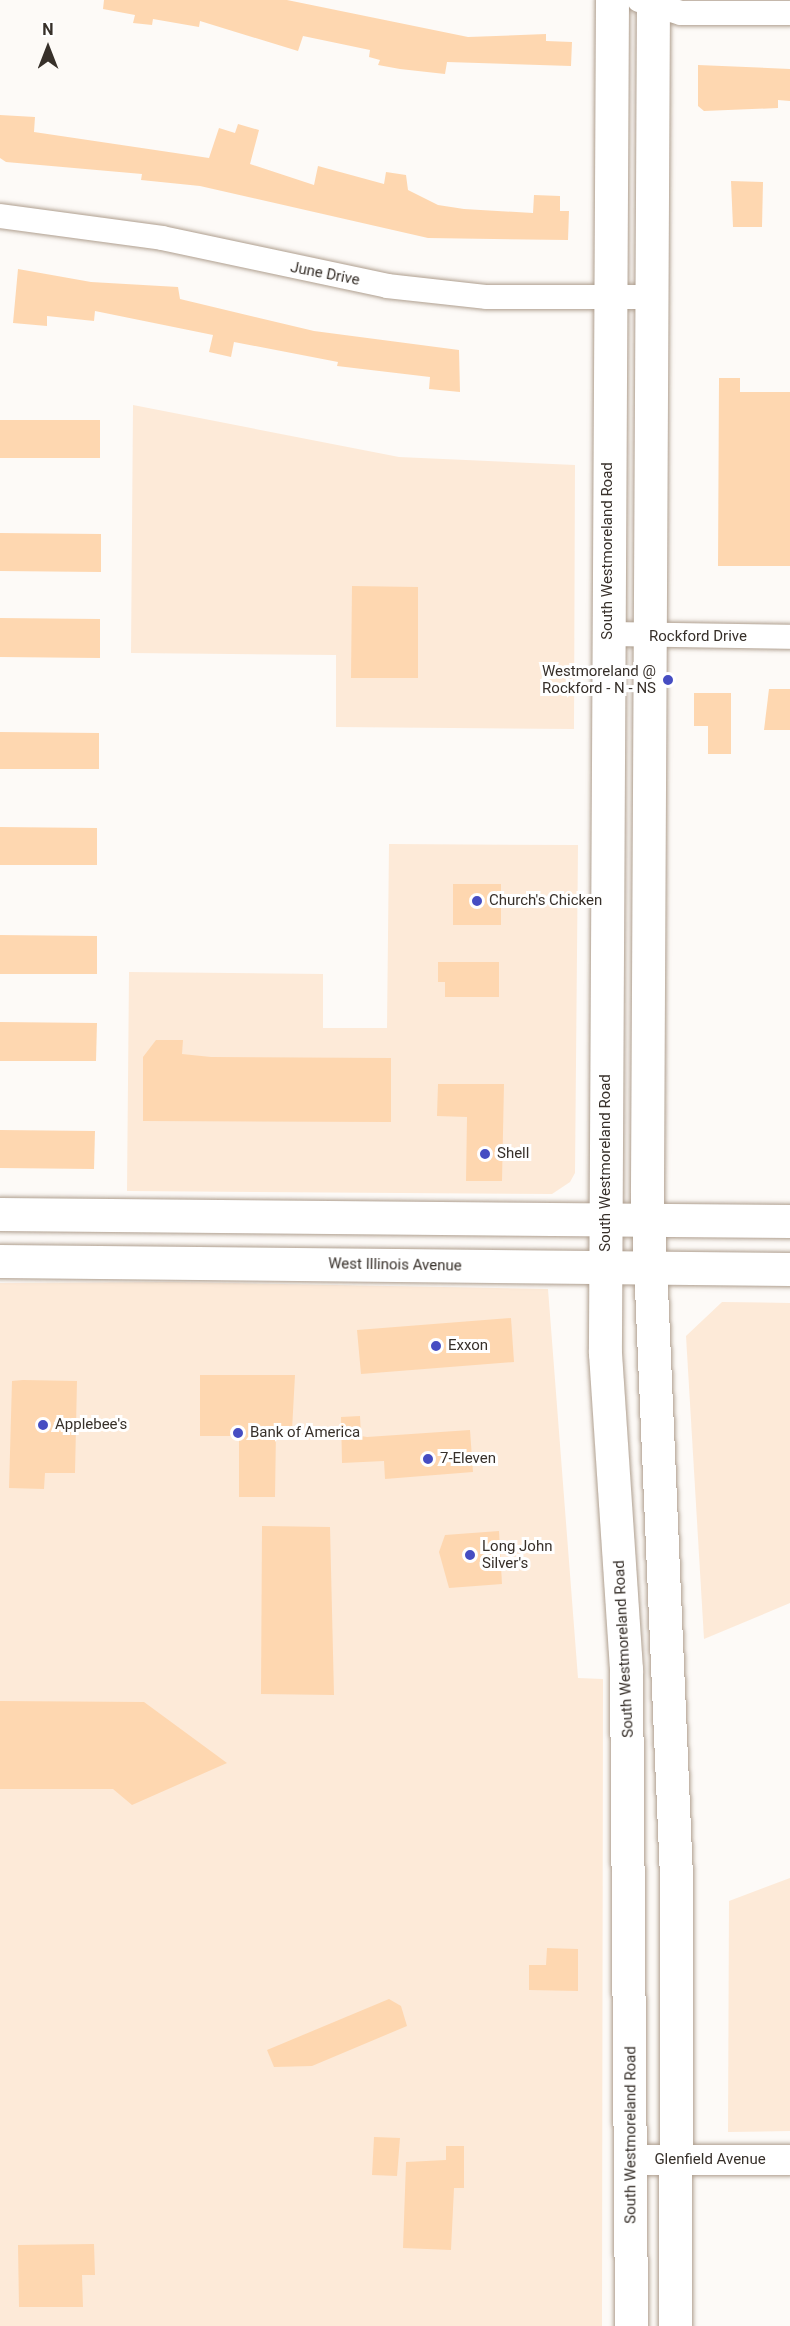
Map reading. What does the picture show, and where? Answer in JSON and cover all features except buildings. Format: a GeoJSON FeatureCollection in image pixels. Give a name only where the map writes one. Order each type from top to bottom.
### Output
{"type":"FeatureCollection","features":[{"type":"Feature","properties":{"kind":"main road","name":"South Westmoreland Road"},"geometry":{"type":"LineString","coordinates":[[612,0],[608,297],[605,1353],[626,1669],[631,2326]]}},
{"type":"Feature","properties":{"kind":"main road"},"geometry":{"type":"LineString","coordinates":[[649,2],[654,297],[648,1220],[670,1676],[676,2160],[675,2326]]}},
{"type":"Feature","properties":{"kind":"main road"},"geometry":{"type":"LineString","coordinates":[[0,1214],[790,1221]]}},
{"type":"Feature","properties":{"kind":"main road","name":"West Illinois Avenue"},"geometry":{"type":"LineString","coordinates":[[0,1261],[652,1270],[790,1269]]}},
{"type":"Feature","properties":{"kind":"main road"},"geometry":{"type":"LineString","coordinates":[[626,1669],[670,1676]]}},
{"type":"Feature","properties":{"kind":"street"},"geometry":{"type":"LineString","coordinates":[[649,2],[681,13],[790,13]]}},
{"type":"Feature","properties":{"kind":"street","name":"June Drive"},"geometry":{"type":"LineString","coordinates":[[0,216],[162,238],[387,286],[487,297],[654,297]]}},
{"type":"Feature","properties":{"kind":"street","name":"Rockford Drive"},"geometry":{"type":"LineString","coordinates":[[607,634],[653,637],[790,637]]}},
{"type":"Feature","properties":{"kind":"street","name":"Glenfield Avenue"},"geometry":{"type":"LineString","coordinates":[[631,2160],[790,2160]]}},
{"type":"Feature","properties":{"kind":"shaded area"},"geometry":{"type":"Polygon","coordinates":[[[133,405],[399,457],[575,465],[574,729],[336,727],[336,655],[131,653],[133,405]]]}},
{"type":"Feature","properties":{"kind":"shaded area"},"geometry":{"type":"Polygon","coordinates":[[[389,844],[578,845],[575,1173],[570,1182],[552,1194],[127,1191],[129,972],[323,974],[323,1028],[387,1028],[389,844]]]}},
{"type":"Feature","properties":{"kind":"shaded area"},"geometry":{"type":"Polygon","coordinates":[[[172,1282],[548,1289],[578,1678],[603,1679],[602,2326],[0,2326],[0,1283],[172,1282]]]}},
{"type":"Feature","properties":{"kind":"shaded area"},"geometry":{"type":"Polygon","coordinates":[[[722,1302],[790,1303],[790,1603],[704,1639],[686,1336],[722,1302]]]}},
{"type":"Feature","properties":{"kind":"shaded area"},"geometry":{"type":"Polygon","coordinates":[[[790,1878],[790,2131],[728,2132],[729,1901],[790,1878]]]}},
{"type":"Feature","properties":{"kind":"place","name":"Westmoreland @ Rockford - N - NS"},"geometry":{"type":"Point","coordinates":[668,680]}},
{"type":"Feature","properties":{"kind":"place","name":"Church's Chicken"},"geometry":{"type":"Point","coordinates":[477,901]}},
{"type":"Feature","properties":{"kind":"place","name":"Shell"},"geometry":{"type":"Point","coordinates":[485,1154]}},
{"type":"Feature","properties":{"kind":"place","name":"Exxon"},"geometry":{"type":"Point","coordinates":[436,1346]}},
{"type":"Feature","properties":{"kind":"place","name":"Applebee's"},"geometry":{"type":"Point","coordinates":[43,1425]}},
{"type":"Feature","properties":{"kind":"place","name":"Bank of America"},"geometry":{"type":"Point","coordinates":[238,1433]}},
{"type":"Feature","properties":{"kind":"place","name":"7-Eleven"},"geometry":{"type":"Point","coordinates":[428,1459]}},
{"type":"Feature","properties":{"kind":"place","name":"Long John Silver's"},"geometry":{"type":"Point","coordinates":[470,1555]}}]}
